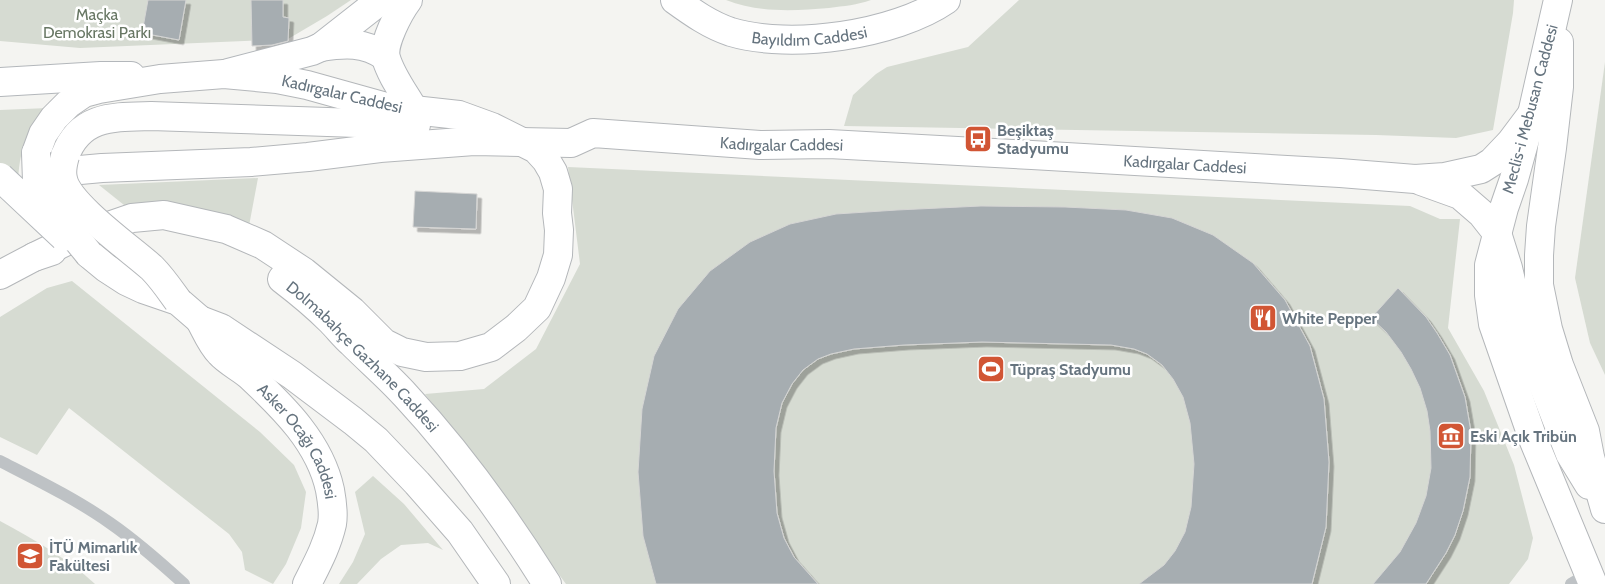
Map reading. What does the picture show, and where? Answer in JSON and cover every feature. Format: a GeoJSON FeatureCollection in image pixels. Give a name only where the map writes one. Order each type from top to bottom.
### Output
{"type":"FeatureCollection","features":[{"type":"Feature","properties":{"kind":"main road"},"geometry":{"type":"LineString","coordinates":[[321,47],[381,0]]}},
{"type":"Feature","properties":{"kind":"main road"},"geometry":{"type":"LineString","coordinates":[[408,0],[391,30],[385,56],[390,70],[414,110]]}},
{"type":"Feature","properties":{"kind":"main road","name":"Bayıldım Caddesi"},"geometry":{"type":"LineString","coordinates":[[675,0],[701,20],[731,32],[759,38],[795,39],[824,38],[862,33],[903,21],[946,0]]}},
{"type":"Feature","properties":{"kind":"main road","name":"Bayıldım Caddesi"},"geometry":{"type":"LineString","coordinates":[[700,0],[710,8],[735,18],[767,25],[803,25],[840,21],[882,12],[912,0]]}},
{"type":"Feature","properties":{"kind":"main road","name":"Meclis-i Mebusan Caddesi"},"geometry":{"type":"LineString","coordinates":[[1558,3],[1532,114],[1489,265],[1489,295],[1493,324],[1584,581]]}},
{"type":"Feature","properties":{"kind":"main road","name":"Meclis-i Mebusan Caddesi"},"geometry":{"type":"LineString","coordinates":[[1558,3],[1559,87],[1541,226],[1539,285],[1548,329],[1559,365],[1585,431],[1590,457],[1605,510]]}},
{"type":"Feature","properties":{"kind":"main road"},"geometry":{"type":"LineString","coordinates":[[224,74],[293,57],[321,47],[339,44],[364,45],[385,56]]}},
{"type":"Feature","properties":{"kind":"main road","name":"Kadırgalar Caddesi"},"geometry":{"type":"LineString","coordinates":[[160,79],[224,74],[277,79],[307,85],[386,107],[459,115],[480,122],[522,143],[571,144],[593,133],[760,145],[829,144],[1169,162],[1414,179],[1445,177],[1481,169],[1492,162],[1511,142],[1532,114]]}},
{"type":"Feature","properties":{"kind":"main road"},"geometry":{"type":"LineString","coordinates":[[0,82],[101,76],[160,79]]}},
{"type":"Feature","properties":{"kind":"main road"},"geometry":{"type":"LineString","coordinates":[[89,254],[45,200],[37,180],[36,152],[43,134],[54,118],[68,104],[84,93],[160,79]]}},
{"type":"Feature","properties":{"kind":"main road"},"geometry":{"type":"LineString","coordinates":[[480,122],[439,126],[251,118],[113,117],[94,123],[81,130],[70,143],[62,166],[62,178],[66,188],[86,211],[159,275],[178,301],[200,320],[221,328],[270,360],[324,398],[376,440],[460,532],[496,584]]}},
{"type":"Feature","properties":{"kind":"main road"},"geometry":{"type":"LineString","coordinates":[[0,192],[47,173],[56,172],[102,168],[251,162],[380,148],[474,141],[522,143],[536,149],[546,160],[553,172],[558,189],[557,213],[560,230],[558,255],[551,278],[537,308],[516,328],[491,347],[460,356],[426,357],[402,352],[384,344],[352,311],[304,272],[264,245],[226,229],[164,215],[132,218],[80,236],[34,257]]}},
{"type":"Feature","properties":{"kind":"main road"},"geometry":{"type":"LineString","coordinates":[[0,177],[60,234],[106,268],[143,289],[178,301]]}},
{"type":"Feature","properties":{"kind":"main road","name":"Kadırgalar Caddesi"},"geometry":{"type":"LineString","coordinates":[[1414,179],[1460,195],[1482,214],[1497,233]]}},
{"type":"Feature","properties":{"kind":"main road","name":"Dolmabahçe Gazhane Caddesi"},"geometry":{"type":"LineString","coordinates":[[0,274],[34,257],[99,236],[139,232],[189,237],[238,254],[274,273],[302,294],[330,320],[405,394],[434,426],[497,507],[547,584]]}},
{"type":"Feature","properties":{"kind":"main road"},"geometry":{"type":"LineString","coordinates":[[1497,233],[1508,268],[1524,336],[1540,381],[1570,454],[1605,510]]}},
{"type":"Feature","properties":{"kind":"main road","name":"Asker Ocağı Caddesi"},"geometry":{"type":"LineString","coordinates":[[200,320],[207,335],[220,353],[248,374],[297,424],[318,458],[327,478],[332,501],[332,522],[324,551],[307,584]]}},
{"type":"Feature","properties":{"kind":"lane"},"geometry":{"type":"LineString","coordinates":[[0,461],[45,484],[110,523],[163,564],[184,584]]}},
{"type":"Feature","properties":{"kind":"green space","name":"Maçka Demokrasi Parkı"},"geometry":{"type":"Polygon","coordinates":[[[0,0],[351,0],[288,39],[80,48],[0,41],[0,0]]]}},
{"type":"Feature","properties":{"kind":"green space"},"geometry":{"type":"Polygon","coordinates":[[[726,0],[871,0],[829,8],[777,10],[751,7],[726,0]]]}},
{"type":"Feature","properties":{"kind":"green space"},"geometry":{"type":"Polygon","coordinates":[[[1019,0],[1514,0],[1493,130],[1456,138],[844,126],[853,95],[876,74],[887,67],[968,47],[1019,0]]]}},
{"type":"Feature","properties":{"kind":"green space"},"geometry":{"type":"Polygon","coordinates":[[[1605,62],[1605,375],[1590,343],[1575,278],[1605,62]]]}},
{"type":"Feature","properties":{"kind":"green space"},"geometry":{"type":"Polygon","coordinates":[[[48,108],[34,126],[25,143],[20,162],[18,185],[0,167],[0,110],[48,108]]]}},
{"type":"Feature","properties":{"kind":"green space","name":"Tüpraş Stadyumu"},"geometry":{"type":"Polygon","coordinates":[[[568,167],[1410,206],[1440,219],[1460,219],[1448,328],[1484,391],[1514,465],[1533,538],[1528,559],[1509,584],[566,584],[425,394],[484,389],[536,349],[580,264],[568,167]]]}},
{"type":"Feature","properties":{"kind":"green space"},"geometry":{"type":"Polygon","coordinates":[[[258,178],[249,226],[129,209],[99,185],[258,178]]]}},
{"type":"Feature","properties":{"kind":"green space"},"geometry":{"type":"Polygon","coordinates":[[[72,281],[260,432],[294,465],[306,492],[301,528],[286,564],[273,584],[245,570],[242,552],[229,534],[69,408],[37,455],[0,437],[0,317],[47,288],[72,281]]]}},
{"type":"Feature","properties":{"kind":"green space"},"geometry":{"type":"Polygon","coordinates":[[[373,476],[404,504],[443,550],[428,543],[401,545],[381,559],[357,584],[339,584],[353,562],[365,534],[355,492],[373,476]]]}},
{"type":"Feature","properties":{"kind":"green space","name":"İTÜ Mimarlık Fakültesi"},"geometry":{"type":"Polygon","coordinates":[[[0,521],[61,557],[95,584],[0,584],[0,521]]]}},
{"type":"Feature","properties":{"kind":"building"},"geometry":{"type":"Polygon","coordinates":[[[148,0],[186,0],[179,40],[142,33],[148,0]]]}},
{"type":"Feature","properties":{"kind":"building"},"geometry":{"type":"Polygon","coordinates":[[[251,0],[283,0],[283,17],[289,18],[288,41],[272,45],[252,46],[251,0]]]}},
{"type":"Feature","properties":{"kind":"building"},"geometry":{"type":"Polygon","coordinates":[[[415,191],[477,194],[476,229],[413,227],[415,191]]]}},
{"type":"Feature","properties":{"kind":"building"},"geometry":{"type":"Polygon","coordinates":[[[981,206],[1126,210],[1172,218],[1213,235],[1253,263],[1285,300],[1310,346],[1324,399],[1329,462],[1326,527],[1312,584],[1139,584],[1164,565],[1175,551],[1185,532],[1191,507],[1194,464],[1190,423],[1183,397],[1173,379],[1162,365],[1147,354],[1134,349],[1111,345],[982,342],[904,345],[854,349],[831,354],[818,359],[803,370],[792,384],[782,403],[776,428],[774,471],[777,513],[784,538],[794,557],[818,584],[656,584],[643,536],[638,472],[642,409],[654,356],[678,309],[710,271],[750,242],[790,224],[836,214],[981,206]]]}},
{"type":"Feature","properties":{"kind":"building","name":"Eski Açık Tribün"},"geometry":{"type":"Polygon","coordinates":[[[1398,288],[1426,317],[1450,355],[1465,397],[1471,432],[1470,477],[1463,511],[1455,535],[1446,553],[1426,584],[1373,584],[1400,552],[1416,523],[1426,496],[1431,468],[1430,431],[1427,411],[1420,388],[1401,352],[1386,332],[1371,318],[1398,288]]]}},
{"type":"Feature","properties":{"kind":"place","name":"Beşiktaş Stadyumu"},"geometry":{"type":"Point","coordinates":[978,139]}},
{"type":"Feature","properties":{"kind":"place","name":"White Pepper"},"geometry":{"type":"Point","coordinates":[1263,318]}},
{"type":"Feature","properties":{"kind":"place","name":"Tüpraş Stadyumu"},"geometry":{"type":"Point","coordinates":[991,369]}},
{"type":"Feature","properties":{"kind":"place","name":"Eski Açık Tribün"},"geometry":{"type":"Point","coordinates":[1451,436]}},
{"type":"Feature","properties":{"kind":"place","name":"İTÜ Mimarlık Fakültesi"},"geometry":{"type":"Point","coordinates":[30,556]}}]}
